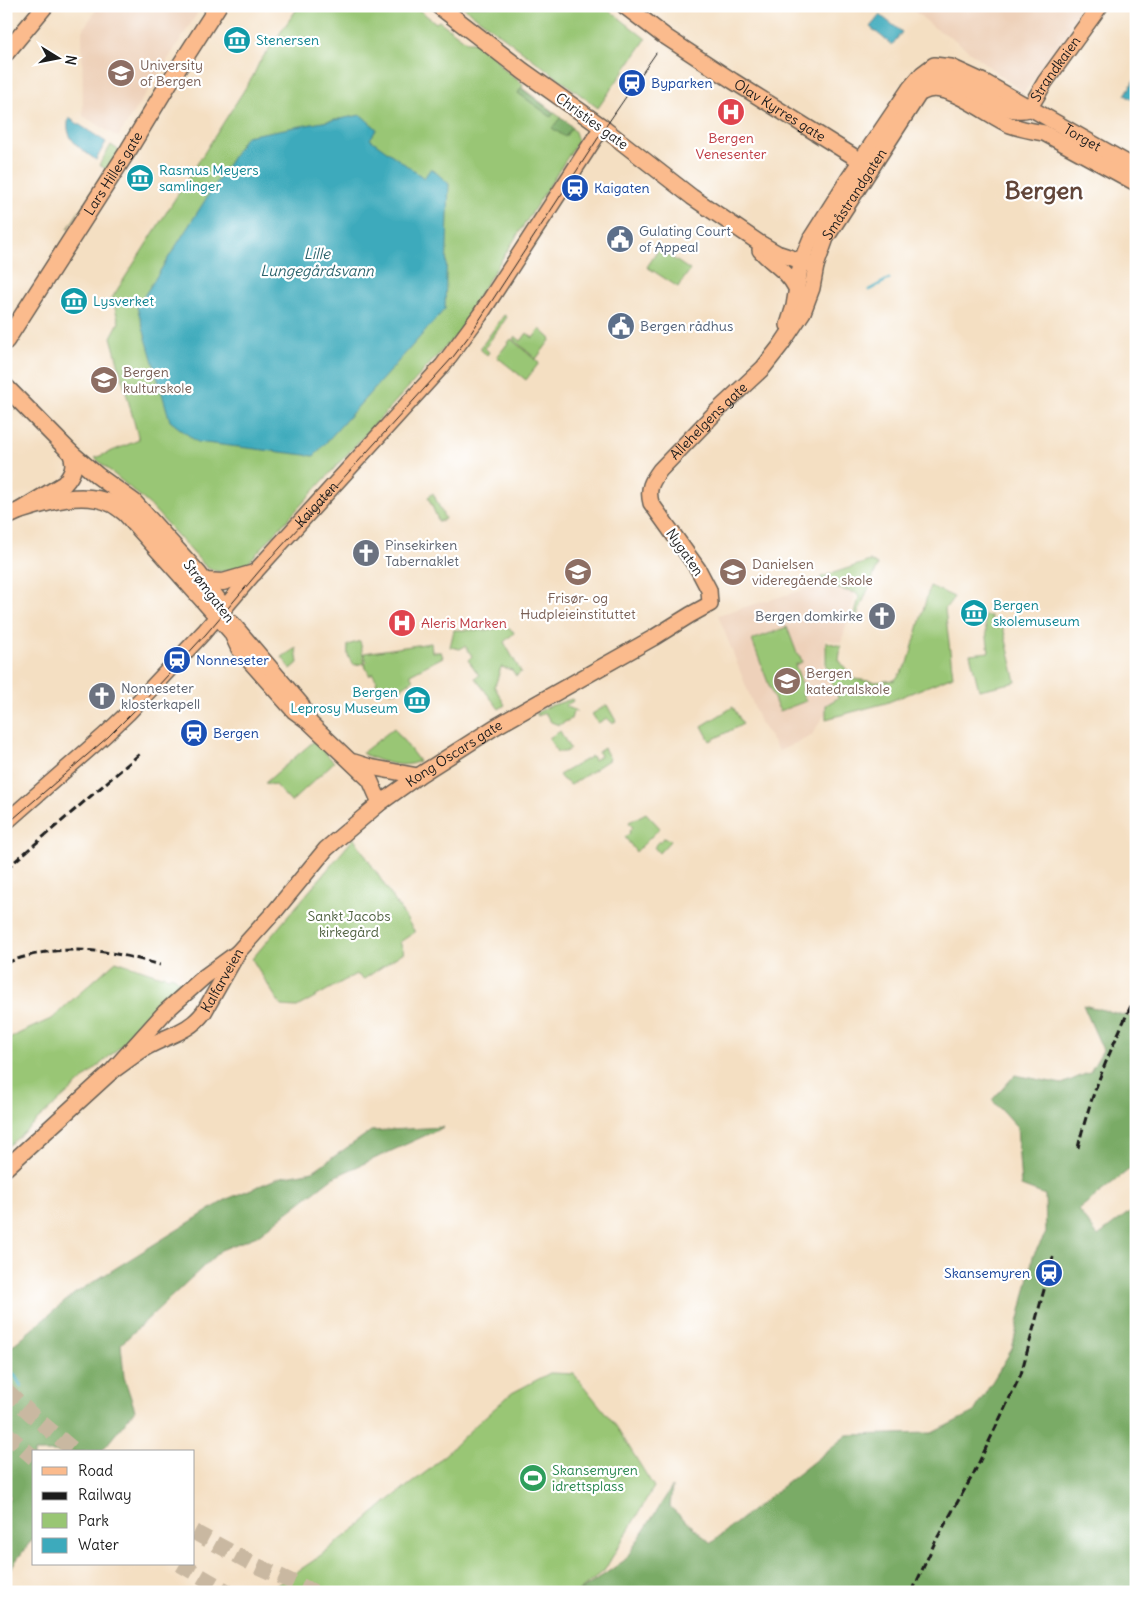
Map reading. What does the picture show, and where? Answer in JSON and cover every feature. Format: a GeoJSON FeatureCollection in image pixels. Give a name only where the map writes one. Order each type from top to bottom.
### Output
{"type":"FeatureCollection","features":[{"type":"Feature","properties":{"kind":"highway"},"geometry":{"type":"LineString","coordinates":[[6,53],[45,6]]}},
{"type":"Feature","properties":{"kind":"highway","name":"Lars Hilles gate"},"geometry":{"type":"LineString","coordinates":[[6,341],[115,172],[218,6]]}},
{"type":"Feature","properties":{"kind":"highway","name":"Christies gate"},"geometry":{"type":"LineString","coordinates":[[440,6],[602,128]]}},
{"type":"Feature","properties":{"kind":"highway","name":"Olav Kyrres gate"},"geometry":{"type":"LineString","coordinates":[[625,6],[663,35]]}},
{"type":"Feature","properties":{"kind":"highway"},"geometry":{"type":"LineString","coordinates":[[6,387],[70,454],[74,465],[69,479],[56,490],[13,514]]}},
{"type":"Feature","properties":{"kind":"highway","name":"Strømgaten"},"geometry":{"type":"LineString","coordinates":[[70,454],[134,502],[205,581],[220,612]]}},
{"type":"Feature","properties":{"kind":"highway","name":"Strømgaten"},"geometry":{"type":"LineString","coordinates":[[13,514],[47,502],[70,498],[98,500],[112,504],[125,513],[220,612]]}},
{"type":"Feature","properties":{"kind":"highway"},"geometry":{"type":"LineString","coordinates":[[205,581],[223,582],[254,573]]}},
{"type":"Feature","properties":{"kind":"main road","name":"Strandkaien"},"geometry":{"type":"LineString","coordinates":[[1029,109],[1045,82],[1100,6]]}},
{"type":"Feature","properties":{"kind":"main road","name":"Olav Kyrres gate"},"geometry":{"type":"LineString","coordinates":[[663,35],[861,161]]}},
{"type":"Feature","properties":{"kind":"main road","name":"Torget"},"geometry":{"type":"LineString","coordinates":[[934,66],[956,69],[986,83],[1136,168]]}},
{"type":"Feature","properties":{"kind":"main road","name":"Småstrandgaten"},"geometry":{"type":"LineString","coordinates":[[808,264],[816,229],[910,88],[922,74],[934,66]]}},
{"type":"Feature","properties":{"kind":"main road"},"geometry":{"type":"LineString","coordinates":[[920,94],[928,85],[938,80],[947,79],[957,82],[1008,110],[1022,111],[1029,109]]}},
{"type":"Feature","properties":{"kind":"main road","name":"Torget"},"geometry":{"type":"LineString","coordinates":[[920,94],[932,89],[948,92],[1004,122],[1028,131],[1044,134],[1136,184]]}},
{"type":"Feature","properties":{"kind":"main road","name":"Småstrandgaten"},"geometry":{"type":"LineString","coordinates":[[808,264],[920,94]]}},
{"type":"Feature","properties":{"kind":"main road","name":"Christies gate"},"geometry":{"type":"LineString","coordinates":[[602,128],[692,197],[746,234],[778,253],[808,264]]}},
{"type":"Feature","properties":{"kind":"main road","name":"Kaigaten"},"geometry":{"type":"LineString","coordinates":[[6,822],[125,717],[443,365],[480,315],[602,128]]}},
{"type":"Feature","properties":{"kind":"main road","name":"Christies gate"},"geometry":{"type":"LineString","coordinates":[[746,234],[766,256],[786,271],[796,288]]}},
{"type":"Feature","properties":{"kind":"main road","name":"Allehelgens gate"},"geometry":{"type":"LineString","coordinates":[[781,346],[792,317],[796,288],[808,264]]}},
{"type":"Feature","properties":{"kind":"main road","name":"Allehelgens gate"},"geometry":{"type":"LineString","coordinates":[[651,503],[649,497],[650,484],[660,470],[716,412],[763,368],[781,346],[803,312],[812,288],[808,264]]}},
{"type":"Feature","properties":{"kind":"main road","name":"Nygaten"},"geometry":{"type":"LineString","coordinates":[[651,503],[698,569],[708,590],[710,604]]}},
{"type":"Feature","properties":{"kind":"main road","name":"Kong Oscars gate"},"geometry":{"type":"LineString","coordinates":[[238,952],[276,910],[326,849],[380,803],[418,776],[495,727],[710,604]]}},
{"type":"Feature","properties":{"kind":"main road","name":"Strømgaten"},"geometry":{"type":"LineString","coordinates":[[220,612],[239,649],[256,670],[294,711],[309,722],[370,780],[380,803]]}},
{"type":"Feature","properties":{"kind":"main road","name":"Strømgaten"},"geometry":{"type":"LineString","coordinates":[[350,761],[370,767],[418,776]]}},
{"type":"Feature","properties":{"kind":"main road","name":"Kalfarveien"},"geometry":{"type":"LineString","coordinates":[[6,1168],[111,1072],[165,1012],[216,967],[238,952]]}},
{"type":"Feature","properties":{"kind":"main road","name":"Kalfarveien"},"geometry":{"type":"LineString","coordinates":[[111,1072],[148,1047],[192,1026],[204,1012],[238,952]]}},
{"type":"Feature","properties":{"kind":"shaded area","name":"University of Bergen"},"geometry":{"type":"Polygon","coordinates":[[[99,6],[202,6],[118,137],[83,116],[82,31],[99,6]]]}},
{"type":"Feature","properties":{"kind":"shaded area"},"geometry":{"type":"Polygon","coordinates":[[[908,6],[1092,6],[1023,93],[908,6]]]}},
{"type":"Feature","properties":{"kind":"shaded area","name":"Bergen katedralskole"},"geometry":{"type":"Polygon","coordinates":[[[820,585],[853,592],[855,596],[841,643],[825,639],[823,664],[836,697],[811,736],[779,751],[760,722],[718,615],[820,585]]]}},
{"type":"Feature","properties":{"kind":"green space"},"geometry":{"type":"Polygon","coordinates":[[[299,6],[414,6],[436,23],[439,21],[467,42],[476,42],[496,58],[501,67],[523,84],[522,88],[569,124],[575,132],[578,141],[475,301],[459,332],[247,564],[227,571],[217,571],[206,567],[150,505],[95,458],[139,440],[111,337],[119,322],[112,298],[253,76],[259,63],[299,6]]]}},
{"type":"Feature","properties":{"kind":"green space","name":"Byparken"},"geometry":{"type":"Polygon","coordinates":[[[462,6],[604,6],[646,39],[598,108],[462,6]]]}},
{"type":"Feature","properties":{"kind":"green space"},"geometry":{"type":"Polygon","coordinates":[[[521,88],[554,113],[551,117],[518,93],[521,88]]]}},
{"type":"Feature","properties":{"kind":"green space"},"geometry":{"type":"Polygon","coordinates":[[[560,118],[572,127],[565,137],[552,128],[560,118]]]}},
{"type":"Feature","properties":{"kind":"green space"},"geometry":{"type":"Polygon","coordinates":[[[111,145],[120,151],[68,229],[106,169],[99,165],[111,145]]]}},
{"type":"Feature","properties":{"kind":"green space"},"geometry":{"type":"Polygon","coordinates":[[[659,249],[690,270],[678,287],[647,267],[659,249]]]}},
{"type":"Feature","properties":{"kind":"green space"},"geometry":{"type":"Polygon","coordinates":[[[504,315],[507,317],[485,348],[489,352],[487,355],[481,350],[481,347],[504,315]]]}},
{"type":"Feature","properties":{"kind":"green space"},"geometry":{"type":"Polygon","coordinates":[[[540,329],[551,339],[536,359],[513,339],[515,336],[521,341],[527,333],[533,338],[540,329]]]}},
{"type":"Feature","properties":{"kind":"green space"},"geometry":{"type":"Polygon","coordinates":[[[511,339],[539,363],[526,380],[497,357],[511,339]]]}},
{"type":"Feature","properties":{"kind":"green space"},"geometry":{"type":"Polygon","coordinates":[[[433,493],[445,519],[439,522],[428,497],[433,493]]]}},
{"type":"Feature","properties":{"kind":"green space"},"geometry":{"type":"Polygon","coordinates":[[[870,561],[878,565],[853,623],[859,597],[856,593],[820,585],[821,577],[870,561]]]}},
{"type":"Feature","properties":{"kind":"green space"},"geometry":{"type":"Polygon","coordinates":[[[930,586],[954,597],[945,609],[953,676],[886,703],[826,719],[826,705],[838,698],[826,666],[826,642],[841,646],[839,660],[854,679],[876,682],[895,680],[908,663],[930,586]]]}},
{"type":"Feature","properties":{"kind":"green space"},"geometry":{"type":"Polygon","coordinates":[[[984,616],[991,616],[993,628],[1003,627],[1016,682],[979,690],[970,654],[989,652],[984,616]]]}},
{"type":"Feature","properties":{"kind":"green space"},"geometry":{"type":"Polygon","coordinates":[[[505,627],[514,633],[504,642],[521,672],[516,676],[512,670],[501,667],[494,686],[505,705],[499,709],[475,678],[479,675],[468,660],[472,656],[465,646],[460,649],[450,647],[454,630],[486,630],[505,627]]]}},
{"type":"Feature","properties":{"kind":"green space"},"geometry":{"type":"Polygon","coordinates":[[[787,627],[802,662],[795,665],[804,689],[801,690],[806,701],[780,711],[752,640],[787,627]]]}},
{"type":"Feature","properties":{"kind":"green space"},"geometry":{"type":"Polygon","coordinates":[[[360,641],[365,663],[355,665],[348,656],[348,645],[360,641]]]}},
{"type":"Feature","properties":{"kind":"green space"},"geometry":{"type":"Polygon","coordinates":[[[431,643],[432,652],[441,652],[443,657],[410,674],[413,680],[398,691],[387,691],[385,685],[378,687],[377,681],[372,673],[370,676],[364,664],[367,663],[364,653],[431,643]]]}},
{"type":"Feature","properties":{"kind":"green space"},"geometry":{"type":"Polygon","coordinates":[[[296,648],[298,663],[291,669],[282,657],[296,648]]]}},
{"type":"Feature","properties":{"kind":"green space"},"geometry":{"type":"Polygon","coordinates":[[[572,699],[573,701],[565,706],[577,711],[573,712],[571,719],[559,725],[551,722],[545,713],[538,716],[536,713],[550,706],[572,699]]]}},
{"type":"Feature","properties":{"kind":"green space"},"geometry":{"type":"Polygon","coordinates":[[[607,705],[616,721],[612,723],[607,718],[598,723],[592,714],[607,705]]]}},
{"type":"Feature","properties":{"kind":"green space"},"geometry":{"type":"Polygon","coordinates":[[[733,707],[743,724],[710,741],[702,726],[733,707]]]}},
{"type":"Feature","properties":{"kind":"green space"},"geometry":{"type":"Polygon","coordinates":[[[394,728],[419,761],[413,764],[398,765],[375,759],[362,753],[394,728]]]}},
{"type":"Feature","properties":{"kind":"green space"},"geometry":{"type":"Polygon","coordinates":[[[560,731],[570,749],[565,752],[557,752],[549,738],[560,731]]]}},
{"type":"Feature","properties":{"kind":"green space"},"geometry":{"type":"Polygon","coordinates":[[[314,741],[334,762],[291,802],[275,785],[265,783],[314,741]]]}},
{"type":"Feature","properties":{"kind":"green space"},"geometry":{"type":"Polygon","coordinates":[[[604,748],[610,759],[571,785],[559,775],[592,756],[594,760],[600,756],[598,752],[604,748]]]}},
{"type":"Feature","properties":{"kind":"green space"},"geometry":{"type":"Polygon","coordinates":[[[646,813],[660,828],[636,852],[625,837],[633,828],[629,822],[646,813]]]}},
{"type":"Feature","properties":{"kind":"green space","name":"Sankt Jacobs kirkegård"},"geometry":{"type":"Polygon","coordinates":[[[354,838],[415,932],[400,942],[404,952],[364,979],[356,974],[297,1007],[281,1006],[252,959],[354,838]]]}},
{"type":"Feature","properties":{"kind":"green space"},"geometry":{"type":"Polygon","coordinates":[[[663,838],[671,840],[659,853],[654,847],[663,838]]]}},
{"type":"Feature","properties":{"kind":"green space"},"geometry":{"type":"Polygon","coordinates":[[[116,961],[161,976],[168,977],[172,975],[184,986],[131,1037],[6,1148],[6,1041],[53,1018],[116,961]]]}},
{"type":"Feature","properties":{"kind":"green space"},"geometry":{"type":"Polygon","coordinates":[[[1083,1005],[1136,1018],[1136,1174],[1131,1168],[1078,1210],[1098,1236],[1136,1207],[1136,1592],[579,1592],[625,1560],[672,1487],[670,1507],[711,1543],[847,1435],[932,1433],[974,1412],[1012,1349],[1033,1256],[1046,1233],[1045,1195],[1021,1186],[1017,1127],[992,1100],[1015,1075],[1062,1084],[1090,1072],[1103,1050],[1083,1005]]]}},
{"type":"Feature","properties":{"kind":"green space"},"geometry":{"type":"Polygon","coordinates":[[[444,1127],[332,1178],[257,1236],[221,1250],[121,1344],[124,1377],[135,1410],[103,1450],[32,1450],[32,1540],[6,1574],[6,1504],[10,1496],[6,1489],[6,1351],[74,1294],[227,1199],[281,1177],[313,1171],[371,1131],[444,1127]]]}},
{"type":"Feature","properties":{"kind":"green space","name":"Skansemyren idrettsplass"},"geometry":{"type":"Polygon","coordinates":[[[550,1373],[574,1374],[616,1426],[654,1487],[604,1571],[578,1592],[269,1592],[313,1561],[430,1469],[512,1393],[550,1373]]]}},
{"type":"Feature","properties":{"kind":"water"},"geometry":{"type":"Polygon","coordinates":[[[880,15],[902,32],[892,45],[870,27],[880,15]]]}},
{"type":"Feature","properties":{"kind":"water"},"geometry":{"type":"Polygon","coordinates":[[[1136,77],[1136,102],[1125,95],[1136,77]]]}},
{"type":"Feature","properties":{"kind":"water","name":"Lille Lungegårdsvann"},"geometry":{"type":"Polygon","coordinates":[[[361,115],[377,129],[370,139],[424,178],[431,168],[449,184],[445,309],[314,456],[197,442],[170,421],[137,307],[246,136],[361,115]]]}},
{"type":"Feature","properties":{"kind":"water"},"geometry":{"type":"Polygon","coordinates":[[[69,118],[106,142],[96,160],[71,138],[68,125],[69,118]]]}},
{"type":"Feature","properties":{"kind":"waterway"},"geometry":{"type":"LineString","coordinates":[[869,290],[889,279]]}},
{"type":"Feature","properties":{"kind":"waterway"},"geometry":{"type":"LineString","coordinates":[[14,1374],[21,1386]]}},
{"type":"Feature","properties":{"kind":"tunnel"},"geometry":{"type":"LineString","coordinates":[[6,1390],[74,1450]]}},
{"type":"Feature","properties":{"kind":"tunnel"},"geometry":{"type":"LineString","coordinates":[[6,1433],[32,1456]]}},
{"type":"Feature","properties":{"kind":"tunnel"},"geometry":{"type":"LineString","coordinates":[[195,1533],[255,1565],[314,1592]]}},
{"type":"Feature","properties":{"kind":"tunnel"},"geometry":{"type":"LineString","coordinates":[[183,1566],[228,1592]]}},
{"type":"Feature","properties":{"kind":"tram line"},"geometry":{"type":"LineString","coordinates":[[6,825],[108,737],[144,701],[453,357],[469,336],[656,53]]}},
{"type":"Feature","properties":{"kind":"railway"},"geometry":{"type":"LineString","coordinates":[[6,869],[142,752]]}},
{"type":"Feature","properties":{"kind":"railway"},"geometry":{"type":"LineString","coordinates":[[6,963],[46,952],[83,950],[121,955],[160,965]]}},
{"type":"Feature","properties":{"kind":"railway"},"geometry":{"type":"LineString","coordinates":[[1078,1148],[1096,1089],[1136,995]]}},
{"type":"Feature","properties":{"kind":"railway"},"geometry":{"type":"LineString","coordinates":[[912,1592],[936,1540],[974,1473],[1021,1374],[1053,1257]]}},
{"type":"Feature","properties":{"kind":"place","name":"Stenersen"},"geometry":{"type":"Point","coordinates":[237,40]}},
{"type":"Feature","properties":{"kind":"place","name":"University of Bergen"},"geometry":{"type":"Point","coordinates":[121,73]}},
{"type":"Feature","properties":{"kind":"place","name":"Byparken"},"geometry":{"type":"Point","coordinates":[632,83]}},
{"type":"Feature","properties":{"kind":"place","name":"Bergen Venesenter"},"geometry":{"type":"Point","coordinates":[731,112]}},
{"type":"Feature","properties":{"kind":"place","name":"Rasmus Meyers samlinger"},"geometry":{"type":"Point","coordinates":[140,178]}},
{"type":"Feature","properties":{"kind":"place","name":"Kaigaten"},"geometry":{"type":"Point","coordinates":[575,188]}},
{"type":"Feature","properties":{"kind":"place","name":"Gulating Court of Appeal"},"geometry":{"type":"Point","coordinates":[620,239]}},
{"type":"Feature","properties":{"kind":"place","name":"Lysverket"},"geometry":{"type":"Point","coordinates":[74,301]}},
{"type":"Feature","properties":{"kind":"place","name":"Bergen rådhus"},"geometry":{"type":"Point","coordinates":[621,326]}},
{"type":"Feature","properties":{"kind":"place","name":"Bergen kulturskole"},"geometry":{"type":"Point","coordinates":[104,380]}},
{"type":"Feature","properties":{"kind":"place","name":"Pinsekirken Tabernaklet"},"geometry":{"type":"Point","coordinates":[366,553]}},
{"type":"Feature","properties":{"kind":"place","name":"Frisør- og Hudpleieinstituttet"},"geometry":{"type":"Point","coordinates":[578,572]}},
{"type":"Feature","properties":{"kind":"place","name":"Danielsen videregående skole"},"geometry":{"type":"Point","coordinates":[733,572]}},
{"type":"Feature","properties":{"kind":"place","name":"Bergen skolemuseum"},"geometry":{"type":"Point","coordinates":[974,613]}},
{"type":"Feature","properties":{"kind":"place","name":"Bergen domkirke"},"geometry":{"type":"Point","coordinates":[882,616]}},
{"type":"Feature","properties":{"kind":"place","name":"Aleris Marken"},"geometry":{"type":"Point","coordinates":[402,623]}},
{"type":"Feature","properties":{"kind":"place","name":"Nonneseter"},"geometry":{"type":"Point","coordinates":[177,660]}},
{"type":"Feature","properties":{"kind":"place","name":"Bergen katedralskole"},"geometry":{"type":"Point","coordinates":[787,681]}},
{"type":"Feature","properties":{"kind":"place","name":"Nonneseter klosterkapell"},"geometry":{"type":"Point","coordinates":[102,696]}},
{"type":"Feature","properties":{"kind":"place","name":"Bergen Leprosy Museum"},"geometry":{"type":"Point","coordinates":[417,700]}},
{"type":"Feature","properties":{"kind":"place","name":"Bergen"},"geometry":{"type":"Point","coordinates":[194,733]}},
{"type":"Feature","properties":{"kind":"place","name":"Skansemyren"},"geometry":{"type":"Point","coordinates":[1049,1273]}},
{"type":"Feature","properties":{"kind":"place","name":"Skansemyren idrettsplass"},"geometry":{"type":"Point","coordinates":[533,1478]}},
{"type":"Feature","properties":{"kind":"district","name":"Bergen"},"geometry":{"type":"Point","coordinates":[1044,190]}}]}
